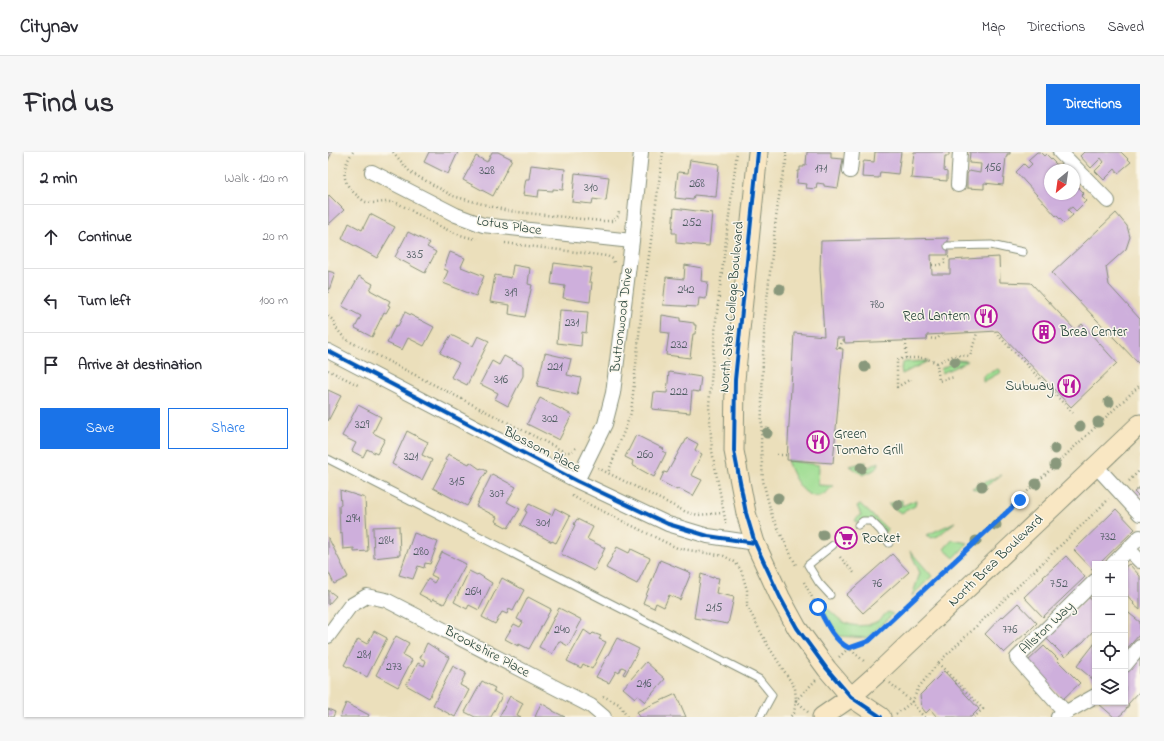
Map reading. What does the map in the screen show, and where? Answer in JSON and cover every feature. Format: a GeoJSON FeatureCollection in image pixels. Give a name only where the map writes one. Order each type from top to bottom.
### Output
{"type":"FeatureCollection","features":[{"type":"Feature","properties":{"kind":"main road","name":"North State College Boulevard"},"geometry":{"type":"LineString","coordinates":[[758,152],[735,380],[734,451],[746,513],[755,543],[780,597],[797,628],[827,669],[851,697]]}},
{"type":"Feature","properties":{"kind":"main road","name":"North Brea Boulevard"},"geometry":{"type":"LineString","coordinates":[[822,717],[851,697],[878,673],[1140,424]]}},
{"type":"Feature","properties":{"kind":"main road","name":"North Brea Boulevard"},"geometry":{"type":"LineString","coordinates":[[842,717],[851,697]]}},
{"type":"Feature","properties":{"kind":"main road"},"geometry":{"type":"LineString","coordinates":[[851,697],[858,717]]}},
{"type":"Feature","properties":{"kind":"main road"},"geometry":{"type":"LineString","coordinates":[[851,697],[881,717]]}},
{"type":"Feature","properties":{"kind":"street","name":"Buttonwood Drive"},"geometry":{"type":"LineString","coordinates":[[577,481],[605,424],[613,393],[632,241],[641,152]]}},
{"type":"Feature","properties":{"kind":"street"},"geometry":{"type":"LineString","coordinates":[[850,171],[852,152]]}},
{"type":"Feature","properties":{"kind":"street"},"geometry":{"type":"LineString","coordinates":[[958,185],[960,152]]}},
{"type":"Feature","properties":{"kind":"street"},"geometry":{"type":"LineString","coordinates":[[1060,152],[1108,201]]}},
{"type":"Feature","properties":{"kind":"street","name":"Lotus Place"},"geometry":{"type":"LineString","coordinates":[[372,172],[456,215],[483,225],[632,241]]}},
{"type":"Feature","properties":{"kind":"street","name":"Blossom Place"},"geometry":{"type":"LineString","coordinates":[[328,351],[577,481],[668,524],[708,536],[755,543]]}},
{"type":"Feature","properties":{"kind":"street"},"geometry":{"type":"LineString","coordinates":[[1096,466],[1140,514]]}},
{"type":"Feature","properties":{"kind":"street"},"geometry":{"type":"LineString","coordinates":[[1116,561],[1140,537]]}},
{"type":"Feature","properties":{"kind":"street"},"geometry":{"type":"LineString","coordinates":[[1128,549],[1140,561]]}},
{"type":"Feature","properties":{"kind":"street","name":"Allston Way"},"geometry":{"type":"LineString","coordinates":[[1061,715],[1017,658],[1092,584]]}},
{"type":"Feature","properties":{"kind":"street","name":"Brookshire Place"},"geometry":{"type":"LineString","coordinates":[[328,636],[350,606],[367,596],[386,600],[591,706],[604,717]]}},
{"type":"Feature","properties":{"kind":"street"},"geometry":{"type":"LineString","coordinates":[[1128,661],[1140,647]]}},
{"type":"Feature","properties":{"kind":"street"},"geometry":{"type":"LineString","coordinates":[[1061,715],[1092,698]]}},
{"type":"Feature","properties":{"kind":"lane"},"geometry":{"type":"LineString","coordinates":[[948,246],[991,245],[1023,252]]}},
{"type":"Feature","properties":{"kind":"lane"},"geometry":{"type":"LineString","coordinates":[[328,459],[759,679],[772,696],[760,717]]}},
{"type":"Feature","properties":{"kind":"lane"},"geometry":{"type":"LineString","coordinates":[[858,525],[863,521],[871,521],[880,530],[889,543]]}},
{"type":"Feature","properties":{"kind":"lane"},"geometry":{"type":"LineString","coordinates":[[830,595],[819,583],[808,565],[833,544]]}},
{"type":"Feature","properties":{"kind":"path"},"geometry":{"type":"LineString","coordinates":[[353,152],[346,162],[344,174],[346,183],[354,193],[366,202],[394,202],[450,230],[482,240]]}},
{"type":"Feature","properties":{"kind":"path"},"geometry":{"type":"LineString","coordinates":[[392,152],[410,172],[453,196],[508,211],[613,221],[618,216],[619,209]]}},
{"type":"Feature","properties":{"kind":"path"},"geometry":{"type":"LineString","coordinates":[[663,152],[642,307],[631,413],[608,473],[686,512],[698,515],[723,513],[712,451],[709,406],[716,320],[737,152]]}},
{"type":"Feature","properties":{"kind":"path"},"geometry":{"type":"LineString","coordinates":[[786,152],[786,163],[781,182],[776,218],[765,317],[761,447],[764,481],[772,516],[799,572]]}},
{"type":"Feature","properties":{"kind":"path"},"geometry":{"type":"LineString","coordinates":[[502,243],[607,256],[613,259],[615,265]]}},
{"type":"Feature","properties":{"kind":"path"},"geometry":{"type":"LineString","coordinates":[[932,265],[939,265]]}},
{"type":"Feature","properties":{"kind":"path"},"geometry":{"type":"LineString","coordinates":[[328,316],[334,321],[336,328],[346,339],[565,452],[571,452],[577,448],[579,443]]}},
{"type":"Feature","properties":{"kind":"path"},"geometry":{"type":"LineString","coordinates":[[995,332],[1073,413]]}},
{"type":"Feature","properties":{"kind":"path"},"geometry":{"type":"LineString","coordinates":[[911,379],[897,388],[897,360],[906,358],[925,358],[937,363],[954,355],[970,356],[977,333]]}},
{"type":"Feature","properties":{"kind":"path"},"geometry":{"type":"LineString","coordinates":[[927,338],[937,339],[942,334]]}},
{"type":"Feature","properties":{"kind":"path"},"geometry":{"type":"LineString","coordinates":[[840,348],[842,341],[844,340]]}},
{"type":"Feature","properties":{"kind":"path"},"geometry":{"type":"LineString","coordinates":[[906,341],[906,358]]}},
{"type":"Feature","properties":{"kind":"path"},"geometry":{"type":"LineString","coordinates":[[937,363],[940,381],[954,377]]}},
{"type":"Feature","properties":{"kind":"path"},"geometry":{"type":"LineString","coordinates":[[328,370],[363,387]]}},
{"type":"Feature","properties":{"kind":"path"},"geometry":{"type":"LineString","coordinates":[[802,580],[827,624],[843,645],[849,648],[869,641],[1140,385]]}},
{"type":"Feature","properties":{"kind":"path"},"geometry":{"type":"LineString","coordinates":[[777,455],[788,455]]}},
{"type":"Feature","properties":{"kind":"path"},"geometry":{"type":"LineString","coordinates":[[925,717],[919,712],[912,702],[919,687],[938,663],[1140,470]]}},
{"type":"Feature","properties":{"kind":"path"},"geometry":{"type":"LineString","coordinates":[[566,493],[677,548],[724,556],[735,562],[741,570],[747,590],[747,606],[767,644],[795,688],[796,700],[794,713],[790,717]]}},
{"type":"Feature","properties":{"kind":"path"},"geometry":{"type":"LineString","coordinates":[[840,557],[855,574]]}},
{"type":"Feature","properties":{"kind":"path"},"geometry":{"type":"LineString","coordinates":[[938,663],[983,709],[974,717]]}},
{"type":"Feature","properties":{"kind":"green space"},"geometry":{"type":"Polygon","coordinates":[[[957,360],[968,361],[942,373],[941,369],[957,360]]]}},
{"type":"Feature","properties":{"kind":"green space"},"geometry":{"type":"Polygon","coordinates":[[[928,361],[902,374],[902,364],[905,362],[928,361]]]}},
{"type":"Feature","properties":{"kind":"green space"},"geometry":{"type":"Polygon","coordinates":[[[998,369],[1001,372],[983,382],[983,376],[998,369]]]}},
{"type":"Feature","properties":{"kind":"green space"},"geometry":{"type":"Polygon","coordinates":[[[787,460],[819,465],[818,485],[833,486],[824,494],[817,496],[805,492],[795,479],[787,460]]]}},
{"type":"Feature","properties":{"kind":"green space"},"geometry":{"type":"Polygon","coordinates":[[[866,462],[865,469],[879,462],[879,465],[876,469],[863,475],[850,466],[866,462]]]}},
{"type":"Feature","properties":{"kind":"green space"},"geometry":{"type":"Polygon","coordinates":[[[1001,475],[979,491],[972,488],[1001,475]]]}},
{"type":"Feature","properties":{"kind":"green space"},"geometry":{"type":"Polygon","coordinates":[[[902,500],[902,506],[916,500],[915,506],[901,513],[888,504],[902,500]]]}},
{"type":"Feature","properties":{"kind":"green space"},"geometry":{"type":"Polygon","coordinates":[[[860,504],[887,529],[887,532],[884,532],[873,521],[857,523],[855,520],[861,515],[857,506],[860,504]]]}},
{"type":"Feature","properties":{"kind":"green space"},"geometry":{"type":"Polygon","coordinates":[[[955,522],[938,536],[932,538],[927,535],[955,522]]]}},
{"type":"Feature","properties":{"kind":"green space"},"geometry":{"type":"Polygon","coordinates":[[[952,540],[968,543],[954,558],[944,549],[952,540]]]}},
{"type":"Feature","properties":{"kind":"green space"},"geometry":{"type":"Polygon","coordinates":[[[910,551],[932,576],[912,596],[920,573],[910,551]]]}},
{"type":"Feature","properties":{"kind":"green space"},"geometry":{"type":"Polygon","coordinates":[[[824,607],[845,623],[855,626],[876,622],[888,612],[893,614],[867,638],[839,636],[826,615],[824,607]]]}},
{"type":"Feature","properties":{"kind":"building"},"geometry":{"type":"Polygon","coordinates":[[[328,152],[332,152],[328,161],[328,152]]]}},
{"type":"Feature","properties":{"kind":"building"},"geometry":{"type":"Polygon","coordinates":[[[429,152],[458,152],[448,174],[424,162],[429,152]]]}},
{"type":"Feature","properties":{"kind":"building"},"geometry":{"type":"Polygon","coordinates":[[[492,152],[498,152],[512,159],[493,196],[463,180],[476,156],[487,162],[492,152]]]}},
{"type":"Feature","properties":{"kind":"building"},"geometry":{"type":"Polygon","coordinates":[[[807,152],[831,152],[831,158],[843,159],[838,188],[824,186],[824,184],[817,183],[816,189],[806,188],[807,184],[797,183],[798,171],[800,171],[800,167],[804,167],[804,165],[806,165],[807,152]]]}},
{"type":"Feature","properties":{"kind":"building"},"geometry":{"type":"Polygon","coordinates":[[[875,152],[901,152],[898,174],[880,172],[879,178],[862,177],[864,161],[874,162],[875,152]]]}},
{"type":"Feature","properties":{"kind":"building"},"geometry":{"type":"Polygon","coordinates":[[[914,152],[949,152],[949,156],[945,156],[944,171],[947,172],[947,181],[911,178],[914,152]]]}},
{"type":"Feature","properties":{"kind":"building"},"geometry":{"type":"Polygon","coordinates":[[[970,152],[1010,152],[1010,154],[1007,154],[1006,157],[1003,185],[984,183],[984,189],[967,188],[967,174],[969,171],[980,173],[981,164],[969,163],[970,152]]]}},
{"type":"Feature","properties":{"kind":"building"},"geometry":{"type":"Polygon","coordinates":[[[1037,152],[1040,152],[1044,156],[1046,154],[1056,164],[1044,164],[1044,200],[1080,200],[1080,189],[1084,193],[1081,196],[1086,201],[1076,211],[1072,207],[1068,210],[1073,215],[1064,223],[1016,172],[1024,164],[1028,168],[1032,164],[1028,160],[1037,152]]]}},
{"type":"Feature","properties":{"kind":"building"},"geometry":{"type":"Polygon","coordinates":[[[1084,152],[1121,152],[1131,162],[1118,173],[1115,169],[1104,180],[1095,171],[1104,162],[1101,158],[1091,168],[1080,156],[1084,152]]]}},
{"type":"Feature","properties":{"kind":"building"},"geometry":{"type":"Polygon","coordinates":[[[690,160],[719,164],[716,197],[694,195],[693,200],[675,198],[678,172],[688,173],[690,160]]]}},
{"type":"Feature","properties":{"kind":"building"},"geometry":{"type":"Polygon","coordinates":[[[531,165],[565,169],[563,190],[539,190],[538,197],[523,195],[526,179],[529,179],[531,165]]]}},
{"type":"Feature","properties":{"kind":"building"},"geometry":{"type":"Polygon","coordinates":[[[575,173],[609,177],[606,201],[593,199],[592,204],[572,202],[575,173]]]}},
{"type":"Feature","properties":{"kind":"building"},"geometry":{"type":"Polygon","coordinates":[[[329,195],[344,210],[328,225],[328,196],[329,195]]]}},
{"type":"Feature","properties":{"kind":"building"},"geometry":{"type":"Polygon","coordinates":[[[674,208],[712,213],[709,246],[676,243],[676,233],[672,233],[674,208]]]}},
{"type":"Feature","properties":{"kind":"building"},"geometry":{"type":"Polygon","coordinates":[[[1116,213],[1127,226],[1130,237],[1126,249],[1106,267],[1109,285],[1140,319],[1139,364],[1052,273],[1116,213]]]}},
{"type":"Feature","properties":{"kind":"building"},"geometry":{"type":"Polygon","coordinates":[[[370,214],[395,227],[377,258],[342,239],[349,223],[362,230],[370,214]]]}},
{"type":"Feature","properties":{"kind":"building"},"geometry":{"type":"Polygon","coordinates":[[[408,232],[430,243],[427,247],[436,252],[425,273],[395,257],[408,232]]]}},
{"type":"Feature","properties":{"kind":"building"},"geometry":{"type":"Polygon","coordinates":[[[948,238],[948,255],[931,255],[932,274],[950,274],[950,260],[999,257],[1000,282],[1031,283],[1075,330],[1082,324],[1117,363],[1071,407],[998,331],[927,335],[927,340],[845,343],[844,338],[837,338],[836,348],[843,349],[833,463],[787,460],[794,333],[824,336],[820,269],[821,241],[948,238]]]}},
{"type":"Feature","properties":{"kind":"building"},"geometry":{"type":"Polygon","coordinates":[[[450,252],[465,258],[461,267],[484,276],[476,296],[443,283],[448,271],[444,269],[450,252]]]}},
{"type":"Feature","properties":{"kind":"building"},"geometry":{"type":"Polygon","coordinates":[[[554,263],[592,268],[589,282],[592,282],[590,302],[563,298],[565,286],[551,284],[554,263]]]}},
{"type":"Feature","properties":{"kind":"building"},"geometry":{"type":"Polygon","coordinates":[[[513,265],[530,268],[528,284],[532,285],[525,317],[509,314],[510,305],[490,302],[495,275],[511,278],[513,265]]]}},
{"type":"Feature","properties":{"kind":"building"},"geometry":{"type":"Polygon","coordinates":[[[685,265],[702,268],[701,281],[708,282],[706,299],[699,298],[698,307],[663,305],[666,277],[684,279],[685,265]]]}},
{"type":"Feature","properties":{"kind":"building"},"geometry":{"type":"Polygon","coordinates":[[[328,271],[335,273],[328,293],[328,271]]]}},
{"type":"Feature","properties":{"kind":"building"},"geometry":{"type":"Polygon","coordinates":[[[359,276],[373,284],[370,290],[390,301],[388,305],[390,306],[386,313],[384,312],[372,337],[355,328],[361,316],[342,306],[359,276]]]}},
{"type":"Feature","properties":{"kind":"building"},"geometry":{"type":"Polygon","coordinates":[[[560,310],[588,312],[586,333],[582,332],[581,346],[557,343],[560,310]]]}},
{"type":"Feature","properties":{"kind":"building"},"geometry":{"type":"Polygon","coordinates":[[[405,312],[434,327],[424,346],[408,338],[402,350],[387,343],[396,325],[398,326],[405,312]]]}},
{"type":"Feature","properties":{"kind":"building"},"geometry":{"type":"Polygon","coordinates":[[[662,315],[680,318],[680,321],[694,323],[694,325],[696,325],[695,334],[693,334],[690,358],[666,355],[669,333],[661,332],[662,315]]]}},
{"type":"Feature","properties":{"kind":"building"},"geometry":{"type":"Polygon","coordinates":[[[451,335],[473,346],[478,336],[489,341],[467,385],[451,377],[459,363],[440,353],[451,335]]]}},
{"type":"Feature","properties":{"kind":"building"},"geometry":{"type":"Polygon","coordinates":[[[545,353],[571,359],[567,375],[581,378],[577,395],[537,386],[545,353]]]}},
{"type":"Feature","properties":{"kind":"building"},"geometry":{"type":"Polygon","coordinates":[[[504,356],[523,366],[523,376],[508,406],[495,399],[498,393],[480,384],[492,361],[499,365],[504,356]]]}},
{"type":"Feature","properties":{"kind":"building"},"geometry":{"type":"Polygon","coordinates":[[[669,372],[701,377],[699,392],[692,391],[690,413],[652,409],[654,392],[667,393],[669,372]]]}},
{"type":"Feature","properties":{"kind":"building"},"geometry":{"type":"Polygon","coordinates":[[[328,390],[341,396],[328,421],[328,390]]]}},
{"type":"Feature","properties":{"kind":"building"},"geometry":{"type":"Polygon","coordinates":[[[540,398],[572,415],[559,440],[527,424],[540,398]]]}},
{"type":"Feature","properties":{"kind":"building"},"geometry":{"type":"Polygon","coordinates":[[[358,405],[381,417],[373,433],[385,439],[377,454],[367,449],[363,457],[352,451],[356,443],[342,436],[358,405]]]}},
{"type":"Feature","properties":{"kind":"building"},"geometry":{"type":"Polygon","coordinates":[[[407,431],[428,442],[422,455],[432,460],[422,480],[392,464],[407,431]]]}},
{"type":"Feature","properties":{"kind":"building"},"geometry":{"type":"Polygon","coordinates":[[[636,435],[664,449],[662,451],[666,453],[654,477],[632,465],[633,461],[625,457],[636,435]]]}},
{"type":"Feature","properties":{"kind":"building"},"geometry":{"type":"Polygon","coordinates":[[[687,438],[698,444],[695,450],[702,454],[691,475],[702,480],[693,496],[660,481],[664,472],[667,473],[687,438]]]}},
{"type":"Feature","properties":{"kind":"building"},"geometry":{"type":"Polygon","coordinates":[[[448,454],[469,464],[470,462],[480,469],[481,468],[487,471],[467,506],[433,488],[447,461],[445,460],[448,454]]]}},
{"type":"Feature","properties":{"kind":"building"},"geometry":{"type":"Polygon","coordinates":[[[492,474],[516,487],[507,502],[520,509],[508,528],[495,521],[497,517],[476,506],[492,474]]]}},
{"type":"Feature","properties":{"kind":"building"},"geometry":{"type":"Polygon","coordinates":[[[1140,487],[1140,498],[1134,492],[1140,487]]]}},
{"type":"Feature","properties":{"kind":"building"},"geometry":{"type":"Polygon","coordinates":[[[340,490],[365,498],[368,551],[354,552],[354,548],[343,549],[342,533],[340,534],[340,490]]]}},
{"type":"Feature","properties":{"kind":"building"},"geometry":{"type":"Polygon","coordinates":[[[529,504],[552,515],[555,508],[570,516],[556,543],[520,525],[527,512],[525,511],[529,504]]]}},
{"type":"Feature","properties":{"kind":"building"},"geometry":{"type":"Polygon","coordinates":[[[1116,509],[1135,529],[1102,561],[1092,561],[1092,569],[1074,550],[1116,509]]]}},
{"type":"Feature","properties":{"kind":"building"},"geometry":{"type":"Polygon","coordinates":[[[577,519],[593,527],[587,539],[605,548],[594,571],[561,554],[577,519]]]}},
{"type":"Feature","properties":{"kind":"building"},"geometry":{"type":"Polygon","coordinates":[[[399,526],[400,555],[374,558],[373,527],[399,526]]]}},
{"type":"Feature","properties":{"kind":"building"},"geometry":{"type":"Polygon","coordinates":[[[414,533],[438,542],[430,564],[425,563],[424,568],[418,566],[413,579],[399,575],[414,533]]]}},
{"type":"Feature","properties":{"kind":"building"},"geometry":{"type":"Polygon","coordinates":[[[328,537],[348,577],[334,584],[328,571],[328,537]]]}},
{"type":"Feature","properties":{"kind":"building"},"geometry":{"type":"Polygon","coordinates":[[[617,547],[629,553],[631,549],[650,558],[637,584],[606,568],[617,547]]]}},
{"type":"Feature","properties":{"kind":"building"},"geometry":{"type":"Polygon","coordinates":[[[442,552],[466,564],[444,604],[433,599],[432,601],[419,594],[428,579],[434,583],[437,578],[431,575],[442,552]]]}},
{"type":"Feature","properties":{"kind":"building"},"geometry":{"type":"Polygon","coordinates":[[[892,554],[909,572],[863,613],[846,595],[892,554]]]}},
{"type":"Feature","properties":{"kind":"building"},"geometry":{"type":"Polygon","coordinates":[[[1066,556],[1085,577],[1043,617],[1024,597],[1066,556]]]}},
{"type":"Feature","properties":{"kind":"building"},"geometry":{"type":"Polygon","coordinates":[[[660,560],[691,573],[680,600],[669,595],[664,607],[656,603],[654,608],[643,603],[660,560]]]}},
{"type":"Feature","properties":{"kind":"building"},"geometry":{"type":"Polygon","coordinates":[[[1129,564],[1140,576],[1140,610],[1133,604],[1134,603],[1128,596],[1129,564]]]}},
{"type":"Feature","properties":{"kind":"building"},"geometry":{"type":"Polygon","coordinates":[[[469,571],[477,575],[478,574],[492,583],[479,610],[469,605],[467,609],[454,602],[469,571]]]}},
{"type":"Feature","properties":{"kind":"building"},"geometry":{"type":"Polygon","coordinates":[[[701,574],[713,578],[719,578],[716,593],[734,597],[728,624],[694,618],[701,574]]]}},
{"type":"Feature","properties":{"kind":"building"},"geometry":{"type":"Polygon","coordinates":[[[502,578],[524,590],[513,611],[509,609],[507,614],[502,612],[495,624],[482,617],[502,578]]]}},
{"type":"Feature","properties":{"kind":"building"},"geometry":{"type":"Polygon","coordinates":[[[328,590],[336,596],[328,605],[328,590]]]}},
{"type":"Feature","properties":{"kind":"building"},"geometry":{"type":"Polygon","coordinates":[[[528,597],[551,609],[529,649],[519,644],[518,646],[505,639],[514,624],[520,627],[523,622],[517,619],[528,597]]]}},
{"type":"Feature","properties":{"kind":"building"},"geometry":{"type":"Polygon","coordinates":[[[1088,597],[1092,600],[1092,632],[1065,657],[1045,637],[1088,597]]]}},
{"type":"Feature","properties":{"kind":"building"},"geometry":{"type":"Polygon","coordinates":[[[1018,603],[1037,623],[1004,653],[985,634],[1002,616],[1003,617],[1018,603]]]}},
{"type":"Feature","properties":{"kind":"building"},"geometry":{"type":"Polygon","coordinates":[[[559,608],[582,620],[568,646],[559,641],[552,654],[539,647],[559,608]]]}},
{"type":"Feature","properties":{"kind":"building"},"geometry":{"type":"Polygon","coordinates":[[[1128,612],[1140,622],[1140,634],[1128,648],[1128,612]]]}},
{"type":"Feature","properties":{"kind":"building"},"geometry":{"type":"Polygon","coordinates":[[[584,630],[591,635],[593,633],[601,636],[599,639],[606,642],[592,669],[583,664],[581,668],[567,661],[584,630]]]}},
{"type":"Feature","properties":{"kind":"building"},"geometry":{"type":"Polygon","coordinates":[[[374,631],[387,638],[367,677],[344,665],[358,639],[367,644],[374,631]]]}},
{"type":"Feature","properties":{"kind":"building"},"geometry":{"type":"Polygon","coordinates":[[[396,636],[409,643],[403,655],[412,660],[398,687],[376,675],[396,636]]]}},
{"type":"Feature","properties":{"kind":"building"},"geometry":{"type":"Polygon","coordinates":[[[617,638],[639,649],[625,675],[623,674],[626,669],[622,667],[619,673],[616,671],[609,683],[596,677],[617,638]]]}},
{"type":"Feature","properties":{"kind":"building"},"geometry":{"type":"Polygon","coordinates":[[[427,643],[449,657],[429,698],[406,685],[418,663],[424,666],[426,661],[420,658],[427,643]]]}},
{"type":"Feature","properties":{"kind":"building"},"geometry":{"type":"Polygon","coordinates":[[[1044,646],[1080,683],[1063,699],[1027,662],[1044,646]]]}},
{"type":"Feature","properties":{"kind":"building"},"geometry":{"type":"Polygon","coordinates":[[[1092,647],[1092,678],[1077,666],[1092,647]]]}},
{"type":"Feature","properties":{"kind":"building"},"geometry":{"type":"Polygon","coordinates":[[[1140,656],[1140,691],[1128,704],[1128,669],[1140,656]]]}},
{"type":"Feature","properties":{"kind":"building"},"geometry":{"type":"Polygon","coordinates":[[[646,662],[665,679],[645,702],[637,695],[635,698],[623,688],[646,662]]]}},
{"type":"Feature","properties":{"kind":"building"},"geometry":{"type":"Polygon","coordinates":[[[453,666],[466,673],[460,685],[469,690],[455,717],[433,705],[453,666]]]}},
{"type":"Feature","properties":{"kind":"building"},"geometry":{"type":"Polygon","coordinates":[[[944,671],[979,709],[971,717],[937,717],[930,709],[926,713],[922,708],[920,695],[944,671]]]}},
{"type":"Feature","properties":{"kind":"building"},"geometry":{"type":"Polygon","coordinates":[[[482,681],[495,688],[493,691],[502,696],[491,717],[475,717],[465,712],[482,681]]]}},
{"type":"Feature","properties":{"kind":"building"},"geometry":{"type":"Polygon","coordinates":[[[676,694],[686,717],[639,717],[636,712],[676,694]]]}},
{"type":"Feature","properties":{"kind":"building"},"geometry":{"type":"Polygon","coordinates":[[[510,696],[523,703],[517,715],[521,717],[499,717],[510,696]]]}},
{"type":"Feature","properties":{"kind":"building"},"geometry":{"type":"Polygon","coordinates":[[[346,703],[369,715],[368,717],[340,717],[346,703]]]}},
{"type":"Feature","properties":{"kind":"building"},"geometry":{"type":"Polygon","coordinates":[[[541,703],[553,711],[565,717],[535,717],[541,703]]]}},
{"type":"Feature","properties":{"kind":"building"},"geometry":{"type":"Polygon","coordinates":[[[1100,705],[1129,705],[1118,717],[1114,717],[1100,705]]]}},
{"type":"Feature","properties":{"kind":"building"},"geometry":{"type":"Polygon","coordinates":[[[328,709],[335,712],[333,717],[328,717],[328,709]]]}},
{"type":"Feature","properties":{"kind":"cycle path"},"geometry":{"type":"LineString","coordinates":[[758,152],[735,380],[734,451],[746,513],[755,543],[780,597],[797,628],[827,669],[851,697],[881,717]]}},
{"type":"Feature","properties":{"kind":"cycle path"},"geometry":{"type":"LineString","coordinates":[[328,351],[577,481],[668,524],[708,536],[755,543]]}},
{"type":"Feature","properties":{"kind":"place","name":"Red Lantern"},"geometry":{"type":"Point","coordinates":[986,316]}},
{"type":"Feature","properties":{"kind":"place","name":"Brea Center"},"geometry":{"type":"Point","coordinates":[1044,332]}},
{"type":"Feature","properties":{"kind":"place","name":"Subway"},"geometry":{"type":"Point","coordinates":[1069,386]}},
{"type":"Feature","properties":{"kind":"place","name":"Green Tomato Grill"},"geometry":{"type":"Point","coordinates":[818,442]}},
{"type":"Feature","properties":{"kind":"place","name":"Rocket"},"geometry":{"type":"Point","coordinates":[846,538]}},
{"type":"Feature","properties":{"kind":"route"},"geometry":{"type":"LineString","coordinates":[[818,607],[827,624],[843,645],[849,648],[869,641],[1020,500]]}}]}
